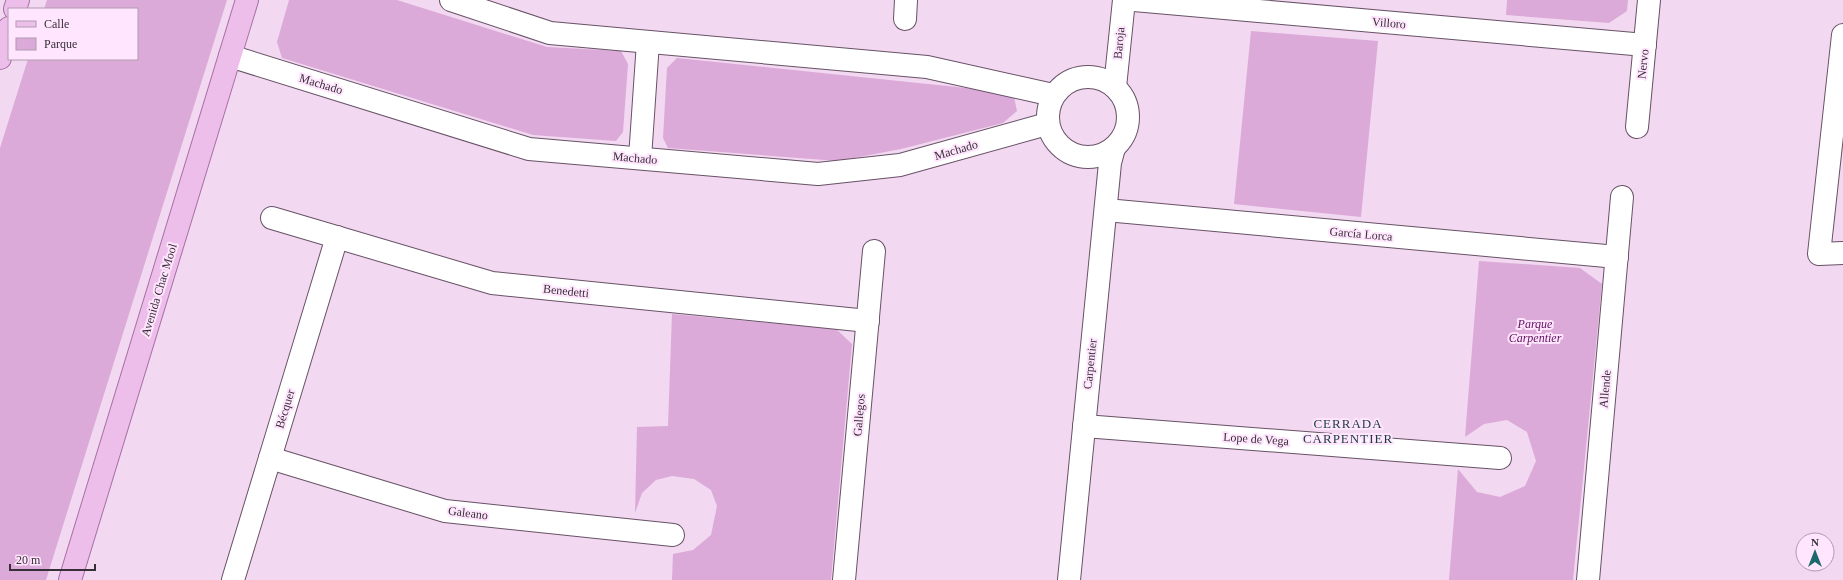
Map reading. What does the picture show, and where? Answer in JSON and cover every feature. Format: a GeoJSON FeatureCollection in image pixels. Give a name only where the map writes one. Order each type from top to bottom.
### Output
{"type":"FeatureCollection","features":[{"type":"Feature","properties":{"kind":"main road","name":"Avenida Chac Mool"},"geometry":{"type":"LineString","coordinates":[[70,580],[248,0]]}},
{"type":"Feature","properties":{"kind":"main road"},"geometry":{"type":"LineString","coordinates":[[0,58],[8,31]]}},
{"type":"Feature","properties":{"kind":"street"},"geometry":{"type":"LineString","coordinates":[[451,0],[550,33],[927,67],[1053,95]]}},
{"type":"Feature","properties":{"kind":"street","name":"Baroja"},"geometry":{"type":"LineString","coordinates":[[1115,87],[1124,0]]}},
{"type":"Feature","properties":{"kind":"street","name":"Villoro"},"geometry":{"type":"LineString","coordinates":[[1134,0],[1645,45]]}},
{"type":"Feature","properties":{"kind":"street","name":"Nervo"},"geometry":{"type":"LineString","coordinates":[[1637,127],[1649,0]]}},
{"type":"Feature","properties":{"kind":"street"},"geometry":{"type":"LineString","coordinates":[[1843,35],[1819,254],[1843,253]]}},
{"type":"Feature","properties":{"kind":"street"},"geometry":{"type":"LineString","coordinates":[[640,158],[648,42]]}},
{"type":"Feature","properties":{"kind":"street","name":"Machado"},"geometry":{"type":"LineString","coordinates":[[230,56],[529,148],[818,174],[900,165],[1048,124]]}},
{"type":"Feature","properties":{"kind":"street"},"geometry":{"type":"LineString","coordinates":[[1090,76],[1103,79],[1115,87],[1124,98],[1128,111],[1128,125],[1123,138],[1114,148],[1099,156],[1082,157],[1066,151],[1054,139],[1048,124],[1048,109],[1053,95],[1063,85],[1076,78],[1090,76]]}},
{"type":"Feature","properties":{"kind":"street","name":"Carpentier"},"geometry":{"type":"LineString","coordinates":[[1069,580],[1110,163],[1114,148]]}},
{"type":"Feature","properties":{"kind":"street","name":"Allende"},"geometry":{"type":"LineString","coordinates":[[1588,580],[1622,197]]}},
{"type":"Feature","properties":{"kind":"street","name":"García Lorca"},"geometry":{"type":"LineString","coordinates":[[1106,210],[1617,257]]}},
{"type":"Feature","properties":{"kind":"street","name":"Benedetti"},"geometry":{"type":"LineString","coordinates":[[272,218],[492,283],[868,320]]}},
{"type":"Feature","properties":{"kind":"street","name":"Bécquer"},"geometry":{"type":"LineString","coordinates":[[233,580],[337,237]]}},
{"type":"Feature","properties":{"kind":"street","name":"Gallegos"},"geometry":{"type":"LineString","coordinates":[[844,580],[874,251]]}},
{"type":"Feature","properties":{"kind":"street","name":"Lope de Vega"},"geometry":{"type":"LineString","coordinates":[[1084,426],[1500,458]]}},
{"type":"Feature","properties":{"kind":"street","name":"Galeano"},"geometry":{"type":"LineString","coordinates":[[270,458],[445,511],[673,535]]}},
{"type":"Feature","properties":{"kind":"green space"},"geometry":{"type":"Polygon","coordinates":[[[47,0],[227,0],[46,580],[0,580],[0,148],[28,60],[138,60],[138,8],[44,8],[47,0]]]}},
{"type":"Feature","properties":{"kind":"green space"},"geometry":{"type":"Polygon","coordinates":[[[289,0],[397,0],[547,47],[621,51],[628,64],[623,132],[616,141],[533,135],[282,58],[277,42],[289,0]]]}},
{"type":"Feature","properties":{"kind":"green space"},"geometry":{"type":"Polygon","coordinates":[[[1507,0],[1628,0],[1627,11],[1609,23],[1506,15],[1507,0]]]}},
{"type":"Feature","properties":{"kind":"green space"},"geometry":{"type":"Polygon","coordinates":[[[1251,31],[1378,41],[1361,217],[1234,204],[1251,31]]]}},
{"type":"Feature","properties":{"kind":"green space"},"geometry":{"type":"Polygon","coordinates":[[[677,58],[995,91],[1014,97],[1017,111],[1003,123],[901,149],[838,161],[668,148],[663,138],[667,68],[677,58]]]}},
{"type":"Feature","properties":{"kind":"green space","name":"Parque Carpentier"},"geometry":{"type":"Polygon","coordinates":[[[1479,261],[1580,268],[1602,284],[1573,580],[1449,580],[1458,469],[1477,492],[1500,497],[1525,486],[1536,461],[1527,432],[1507,420],[1484,424],[1465,437],[1479,261]]]}},
{"type":"Feature","properties":{"kind":"green space"},"geometry":{"type":"Polygon","coordinates":[[[672,314],[836,329],[852,344],[831,580],[672,580],[673,554],[693,550],[711,535],[717,506],[711,490],[694,479],[672,476],[656,480],[642,493],[635,513],[637,427],[668,426],[672,314]]]}},
{"type":"Feature","properties":{"kind":"district","name":"CERRADA CARPENTIER"},"geometry":{"type":"Point","coordinates":[1348,430]}}]}
